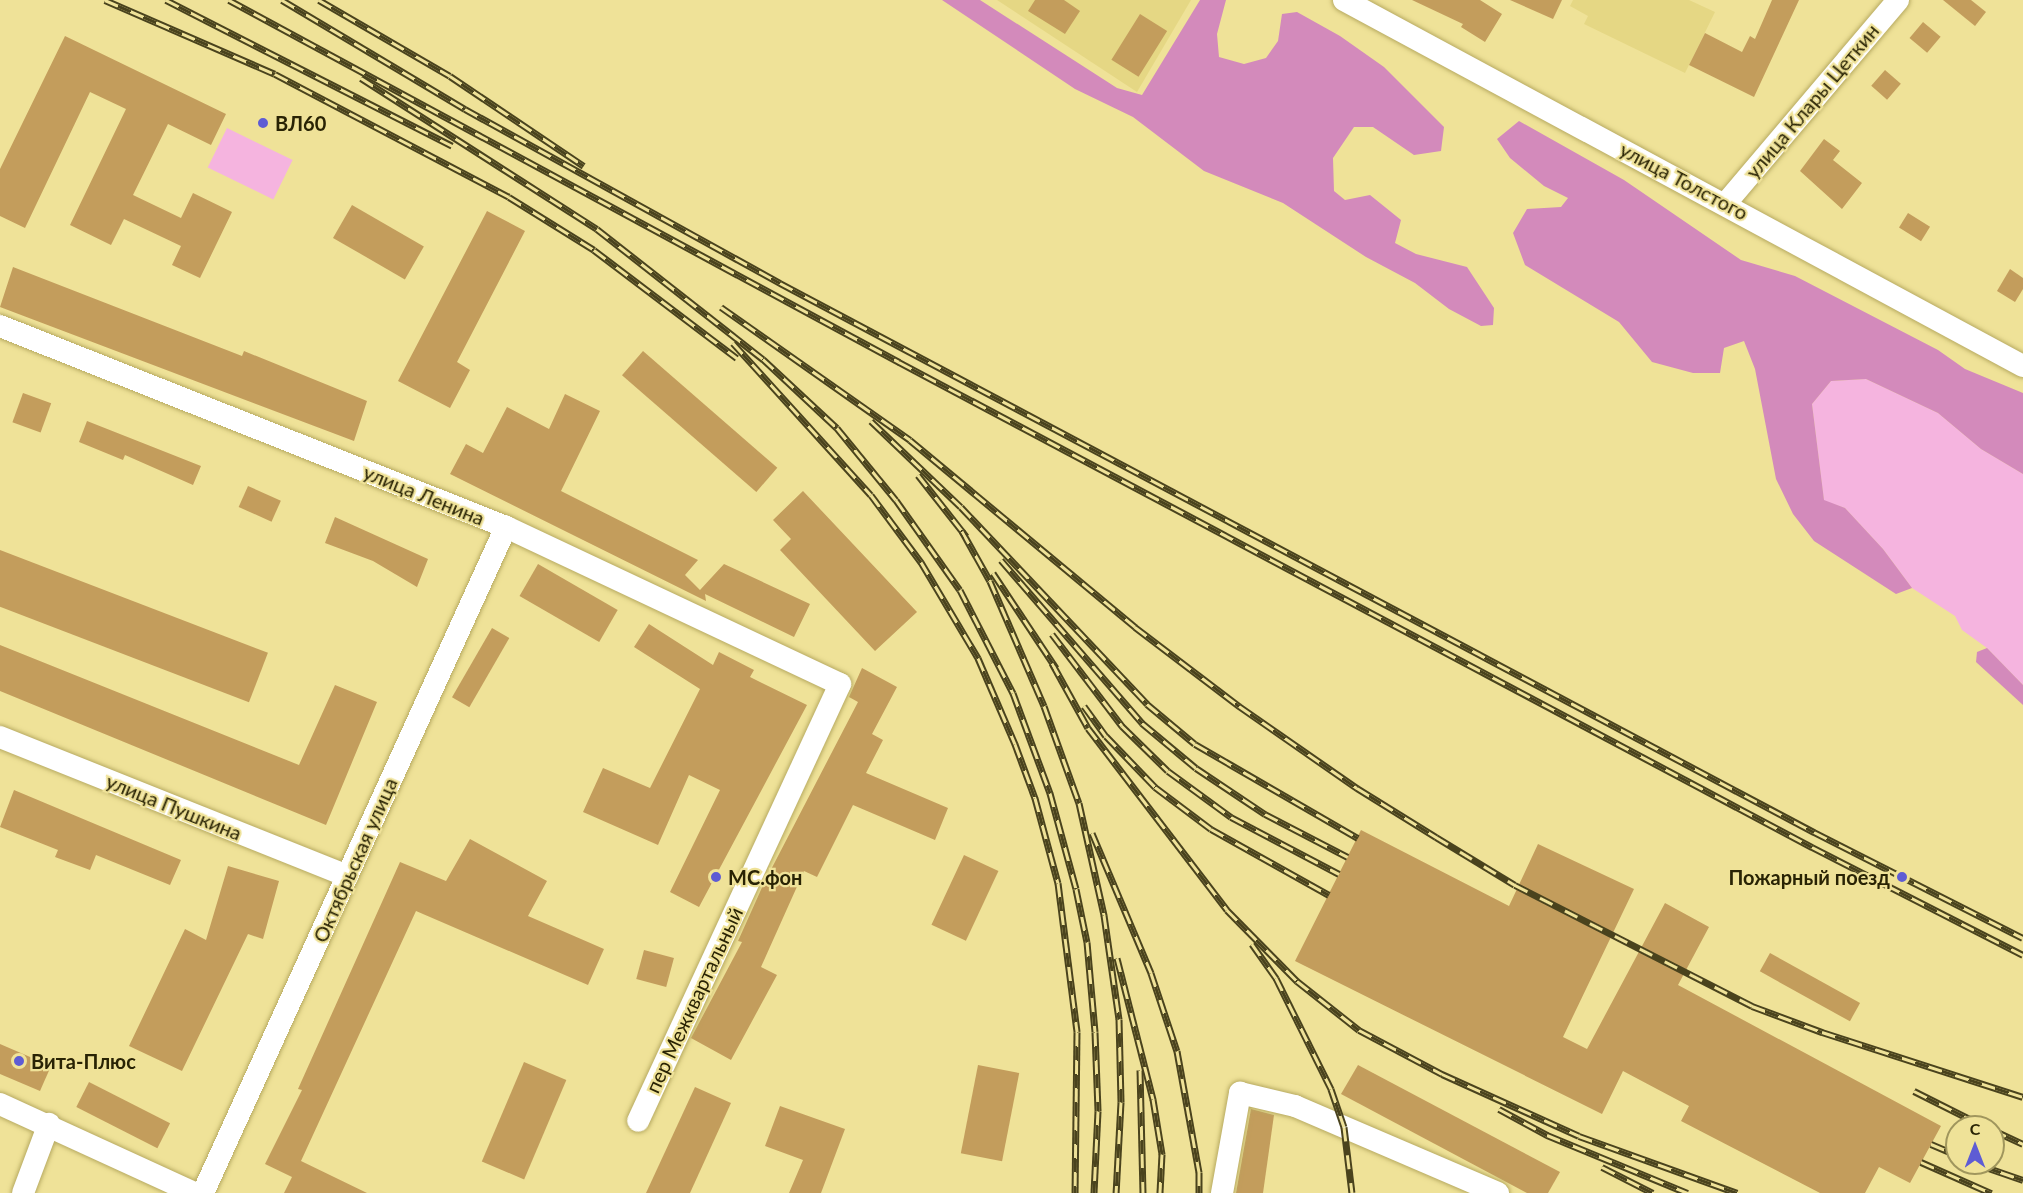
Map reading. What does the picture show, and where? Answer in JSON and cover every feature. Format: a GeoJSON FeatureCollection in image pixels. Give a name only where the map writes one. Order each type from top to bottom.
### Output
{"type":"FeatureCollection","features":[{"type":"Feature","properties":{"kind":"street","name":"улица Толстого"},"geometry":{"type":"LineString","coordinates":[[1344,0],[1726,203],[1908,307],[2023,366]]}},
{"type":"Feature","properties":{"kind":"street","name":"улица Клары Цеткин"},"geometry":{"type":"LineString","coordinates":[[1726,203],[1898,0]]}},
{"type":"Feature","properties":{"kind":"street","name":"улица Ленина"},"geometry":{"type":"LineString","coordinates":[[0,326],[506,527],[840,684]]}},
{"type":"Feature","properties":{"kind":"street","name":"Октябрьская улица"},"geometry":{"type":"LineString","coordinates":[[203,1193],[506,527]]}},
{"type":"Feature","properties":{"kind":"street","name":"пер Межквартальный"},"geometry":{"type":"LineString","coordinates":[[638,1121],[840,684]]}},
{"type":"Feature","properties":{"kind":"street","name":"улица Пушкина"},"geometry":{"type":"LineString","coordinates":[[0,737],[347,876]]}},
{"type":"Feature","properties":{"kind":"street"},"geometry":{"type":"LineString","coordinates":[[1222,1193],[1240,1093],[1294,1106],[1498,1193]]}},
{"type":"Feature","properties":{"kind":"street"},"geometry":{"type":"LineString","coordinates":[[0,1104],[49,1124],[194,1193]]}},
{"type":"Feature","properties":{"kind":"street"},"geometry":{"type":"LineString","coordinates":[[23,1193],[49,1124]]}},
{"type":"Feature","properties":{"kind":"shaded area"},"geometry":{"type":"Polygon","coordinates":[[[942,0],[980,0],[1117,88],[1142,95],[1200,0],[1226,0],[1217,34],[1219,57],[1244,64],[1266,58],[1278,41],[1282,14],[1297,12],[1340,36],[1384,67],[1444,127],[1441,151],[1414,155],[1373,127],[1354,127],[1333,158],[1334,191],[1345,200],[1370,195],[1401,220],[1395,243],[1416,254],[1467,267],[1494,308],[1493,325],[1481,326],[1449,309],[1415,283],[1366,257],[1283,203],[1204,171],[1133,117],[1075,89],[942,0]]]}},
{"type":"Feature","properties":{"kind":"shaded area"},"geometry":{"type":"Polygon","coordinates":[[[997,0],[1191,0],[1137,92],[997,0]]]}},
{"type":"Feature","properties":{"kind":"shaded area"},"geometry":{"type":"Polygon","coordinates":[[[1573,0],[1689,0],[1715,12],[1685,73],[1584,24],[1588,16],[1570,6],[1573,0]]]}},
{"type":"Feature","properties":{"kind":"shaded area"},"geometry":{"type":"Polygon","coordinates":[[[1519,121],[1624,180],[1741,260],[1795,276],[1938,350],[1965,369],[2023,393],[2023,474],[1981,449],[1938,413],[1866,379],[1831,381],[1812,404],[1824,500],[1845,508],[1883,549],[1912,588],[1896,594],[1814,541],[1793,514],[1776,479],[1755,369],[1744,341],[1724,348],[1720,373],[1693,373],[1652,362],[1619,322],[1525,265],[1513,233],[1527,209],[1561,207],[1568,198],[1544,186],[1510,158],[1497,139],[1519,121]]]}},
{"type":"Feature","properties":{"kind":"shaded area"},"geometry":{"type":"Polygon","coordinates":[[[227,128],[293,160],[273,200],[208,168],[227,128]]]}},
{"type":"Feature","properties":{"kind":"shaded area"},"geometry":{"type":"Polygon","coordinates":[[[1866,379],[1938,413],[1981,449],[2023,474],[2023,685],[1987,648],[1962,630],[1955,616],[1912,588],[1883,549],[1845,508],[1824,501],[1812,404],[1831,381],[1866,379]]]}},
{"type":"Feature","properties":{"kind":"shaded area"},"geometry":{"type":"Polygon","coordinates":[[[1987,648],[2023,685],[2023,705],[1976,662],[1977,652],[1987,648]]]}},
{"type":"Feature","properties":{"kind":"building"},"geometry":{"type":"Polygon","coordinates":[[[1035,0],[1064,0],[1080,11],[1065,34],[1028,11],[1035,0]]]}},
{"type":"Feature","properties":{"kind":"building"},"geometry":{"type":"Polygon","coordinates":[[[1412,0],[1480,0],[1502,14],[1485,42],[1461,27],[1463,24],[1412,0]]]}},
{"type":"Feature","properties":{"kind":"building"},"geometry":{"type":"Polygon","coordinates":[[[1510,0],[1562,0],[1553,19],[1510,0]]]}},
{"type":"Feature","properties":{"kind":"building"},"geometry":{"type":"Polygon","coordinates":[[[1772,0],[1799,0],[1754,97],[1689,65],[1705,33],[1742,52],[1750,36],[1755,39],[1772,0]]]}},
{"type":"Feature","properties":{"kind":"building"},"geometry":{"type":"Polygon","coordinates":[[[1943,0],[1971,0],[1986,12],[1975,26],[1943,0]]]}},
{"type":"Feature","properties":{"kind":"building"},"geometry":{"type":"Polygon","coordinates":[[[1140,14],[1167,31],[1139,77],[1111,60],[1140,14]]]}},
{"type":"Feature","properties":{"kind":"building"},"geometry":{"type":"Polygon","coordinates":[[[1923,22],[1941,37],[1927,53],[1910,38],[1923,22]]]}},
{"type":"Feature","properties":{"kind":"building"},"geometry":{"type":"Polygon","coordinates":[[[65,36],[226,114],[211,145],[168,124],[133,195],[181,218],[193,193],[232,212],[200,278],[172,265],[181,246],[124,219],[111,245],[70,225],[126,109],[90,92],[25,228],[0,216],[0,169],[65,36]]]}},
{"type":"Feature","properties":{"kind":"building"},"geometry":{"type":"Polygon","coordinates":[[[1885,70],[1901,84],[1887,100],[1871,86],[1885,70]]]}},
{"type":"Feature","properties":{"kind":"building"},"geometry":{"type":"Polygon","coordinates":[[[1824,139],[1840,151],[1833,160],[1862,183],[1842,209],[1800,171],[1824,139]]]}},
{"type":"Feature","properties":{"kind":"building"},"geometry":{"type":"Polygon","coordinates":[[[352,205],[424,246],[405,279],[333,238],[352,205]]]}},
{"type":"Feature","properties":{"kind":"building"},"geometry":{"type":"Polygon","coordinates":[[[487,211],[525,231],[457,362],[470,370],[450,408],[398,381],[487,211]]]}},
{"type":"Feature","properties":{"kind":"building"},"geometry":{"type":"Polygon","coordinates":[[[1908,213],[1930,227],[1921,241],[1899,227],[1908,213]]]}},
{"type":"Feature","properties":{"kind":"building"},"geometry":{"type":"Polygon","coordinates":[[[13,267],[242,356],[244,351],[367,401],[354,441],[0,307],[13,267]]]}},
{"type":"Feature","properties":{"kind":"building"},"geometry":{"type":"Polygon","coordinates":[[[2010,269],[2023,278],[2023,289],[2015,302],[1997,291],[2010,269]]]}},
{"type":"Feature","properties":{"kind":"building"},"geometry":{"type":"Polygon","coordinates":[[[643,351],[777,468],[756,492],[622,375],[643,351]]]}},
{"type":"Feature","properties":{"kind":"building"},"geometry":{"type":"Polygon","coordinates":[[[23,393],[51,403],[41,432],[12,422],[23,393]]]}},
{"type":"Feature","properties":{"kind":"building"},"geometry":{"type":"Polygon","coordinates":[[[565,394],[600,411],[561,491],[698,560],[685,575],[700,590],[724,564],[810,604],[794,637],[705,594],[706,601],[450,474],[466,444],[483,453],[507,407],[549,429],[565,394]]]}},
{"type":"Feature","properties":{"kind":"building"},"geometry":{"type":"Polygon","coordinates":[[[87,421],[201,466],[193,485],[125,455],[123,460],[79,442],[87,421]]]}},
{"type":"Feature","properties":{"kind":"building"},"geometry":{"type":"Polygon","coordinates":[[[248,486],[281,501],[272,522],[239,507],[248,486]]]}},
{"type":"Feature","properties":{"kind":"building"},"geometry":{"type":"Polygon","coordinates":[[[803,491],[917,612],[875,651],[780,550],[791,539],[773,520],[803,491]]]}},
{"type":"Feature","properties":{"kind":"building"},"geometry":{"type":"Polygon","coordinates":[[[335,517],[428,559],[417,587],[373,561],[325,543],[335,517]]]}},
{"type":"Feature","properties":{"kind":"building"},"geometry":{"type":"Polygon","coordinates":[[[0,550],[268,653],[249,702],[0,607],[0,550]]]}},
{"type":"Feature","properties":{"kind":"building"},"geometry":{"type":"Polygon","coordinates":[[[538,564],[618,610],[599,642],[520,596],[538,564]]]}},
{"type":"Feature","properties":{"kind":"building"},"geometry":{"type":"Polygon","coordinates":[[[649,624],[713,665],[719,652],[754,670],[750,677],[807,705],[699,907],[670,892],[720,790],[689,775],[658,845],[583,812],[603,768],[650,788],[700,689],[634,647],[649,624]]]}},
{"type":"Feature","properties":{"kind":"building"},"geometry":{"type":"Polygon","coordinates":[[[492,628],[509,638],[469,707],[452,697],[492,628]]]}},
{"type":"Feature","properties":{"kind":"building"},"geometry":{"type":"Polygon","coordinates":[[[0,645],[299,765],[335,685],[377,702],[326,825],[0,691],[0,645]]]}},
{"type":"Feature","properties":{"kind":"building"},"geometry":{"type":"Polygon","coordinates":[[[862,668],[897,687],[872,734],[883,740],[866,773],[948,808],[935,840],[853,805],[817,877],[804,871],[761,967],[777,975],[731,1060],[691,1038],[742,942],[738,941],[764,883],[858,702],[849,697],[862,668]]]}},
{"type":"Feature","properties":{"kind":"building"},"geometry":{"type":"Polygon","coordinates":[[[14,790],[181,860],[170,885],[96,855],[90,870],[55,857],[58,850],[0,827],[14,790]]]}},
{"type":"Feature","properties":{"kind":"building"},"geometry":{"type":"Polygon","coordinates":[[[1361,830],[1509,906],[1538,844],[1634,889],[1563,1037],[1587,1049],[1665,903],[1709,927],[1678,985],[1941,1126],[1910,1183],[1879,1167],[1865,1193],[1820,1193],[1681,1121],[1689,1106],[1623,1071],[1602,1114],[1295,961],[1361,830]]]}},
{"type":"Feature","properties":{"kind":"building"},"geometry":{"type":"Polygon","coordinates":[[[470,839],[547,881],[528,916],[604,949],[588,985],[416,911],[301,1161],[367,1193],[284,1193],[292,1177],[265,1164],[302,1090],[298,1089],[400,862],[446,881],[470,839]]]}},
{"type":"Feature","properties":{"kind":"building"},"geometry":{"type":"Polygon","coordinates":[[[964,855],[998,871],[966,941],[931,925],[964,855]]]}},
{"type":"Feature","properties":{"kind":"building"},"geometry":{"type":"Polygon","coordinates":[[[228,866],[279,881],[263,939],[248,934],[182,1071],[129,1046],[185,929],[206,940],[228,866]]]}},
{"type":"Feature","properties":{"kind":"building"},"geometry":{"type":"Polygon","coordinates":[[[644,950],[674,958],[666,987],[636,979],[644,950]]]}},
{"type":"Feature","properties":{"kind":"building"},"geometry":{"type":"Polygon","coordinates":[[[1770,953],[1860,1003],[1850,1021],[1760,971],[1770,953]]]}},
{"type":"Feature","properties":{"kind":"building"},"geometry":{"type":"Polygon","coordinates":[[[0,1044],[51,1066],[40,1091],[0,1074],[0,1044]]]}},
{"type":"Feature","properties":{"kind":"building"},"geometry":{"type":"Polygon","coordinates":[[[524,1062],[566,1080],[524,1179],[482,1161],[524,1062]]]}},
{"type":"Feature","properties":{"kind":"building"},"geometry":{"type":"Polygon","coordinates":[[[978,1065],[1019,1073],[1002,1161],[961,1153],[978,1065]]]}},
{"type":"Feature","properties":{"kind":"building"},"geometry":{"type":"Polygon","coordinates":[[[1358,1065],[1560,1172],[1548,1193],[1527,1193],[1341,1094],[1358,1065]]]}},
{"type":"Feature","properties":{"kind":"building"},"geometry":{"type":"Polygon","coordinates":[[[89,1082],[170,1123],[157,1148],[76,1107],[89,1082]]]}},
{"type":"Feature","properties":{"kind":"building"},"geometry":{"type":"Polygon","coordinates":[[[695,1087],[731,1103],[690,1193],[646,1193],[695,1087]]]}},
{"type":"Feature","properties":{"kind":"building"},"geometry":{"type":"Polygon","coordinates":[[[780,1106],[845,1129],[821,1193],[789,1193],[803,1160],[765,1146],[780,1106]]]}},
{"type":"Feature","properties":{"kind":"building"},"geometry":{"type":"Polygon","coordinates":[[[1251,1109],[1274,1115],[1263,1193],[1236,1193],[1251,1109]]]}},
{"type":"Feature","properties":{"kind":"railway"},"geometry":{"type":"LineString","coordinates":[[105,0],[275,74],[509,197],[594,250],[737,358]]}},
{"type":"Feature","properties":{"kind":"railway"},"geometry":{"type":"LineString","coordinates":[[166,0],[452,146]]}},
{"type":"Feature","properties":{"kind":"railway"},"geometry":{"type":"LineString","coordinates":[[229,0],[899,362],[1812,847],[2023,955]]}},
{"type":"Feature","properties":{"kind":"railway"},"geometry":{"type":"LineString","coordinates":[[282,0],[465,109],[780,283],[1814,832],[2023,938]]}},
{"type":"Feature","properties":{"kind":"railway"},"geometry":{"type":"LineString","coordinates":[[319,0],[450,76],[584,166]]}},
{"type":"Feature","properties":{"kind":"railway"},"geometry":{"type":"LineString","coordinates":[[361,78],[597,229],[763,359],[837,428],[896,500],[960,590],[1013,693],[1050,793],[1076,889],[1087,942],[1095,1032],[1098,1111],[1094,1193]]}},
{"type":"Feature","properties":{"kind":"railway"},"geometry":{"type":"LineString","coordinates":[[721,307],[910,440],[1135,627],[1239,706],[1357,788],[1515,885],[1752,1006],[1822,1032],[2023,1097]]}},
{"type":"Feature","properties":{"kind":"railway"},"geometry":{"type":"LineString","coordinates":[[733,343],[871,495],[921,562],[978,658],[1015,744],[1035,798],[1058,883],[1077,1032],[1075,1193]]}},
{"type":"Feature","properties":{"kind":"railway"},"geometry":{"type":"LineString","coordinates":[[871,421],[961,507],[1147,704],[1195,744],[1358,838]]}},
{"type":"Feature","properties":{"kind":"railway"},"geometry":{"type":"LineString","coordinates":[[918,475],[966,536]]}},
{"type":"Feature","properties":{"kind":"railway"},"geometry":{"type":"LineString","coordinates":[[962,531],[990,581],[1044,706],[1079,803],[1104,915],[1119,1019],[1121,1102],[1116,1193]]}},
{"type":"Feature","properties":{"kind":"railway"},"geometry":{"type":"LineString","coordinates":[[1001,560],[1142,723],[1196,768],[1265,814],[1348,857]]}},
{"type":"Feature","properties":{"kind":"railway"},"geometry":{"type":"LineString","coordinates":[[993,573],[1056,668]]}},
{"type":"Feature","properties":{"kind":"railway"},"geometry":{"type":"LineString","coordinates":[[1052,634],[1122,726],[1168,771],[1231,817],[1339,874]]}},
{"type":"Feature","properties":{"kind":"railway"},"geometry":{"type":"LineString","coordinates":[[1052,663],[1088,728],[1227,910],[1297,981],[1359,1030],[1442,1074],[1579,1136],[1737,1193]]}},
{"type":"Feature","properties":{"kind":"railway"},"geometry":{"type":"LineString","coordinates":[[1084,706],[1106,736],[1155,787],[1211,829],[1329,895]]}},
{"type":"Feature","properties":{"kind":"railway"},"geometry":{"type":"LineString","coordinates":[[1092,833],[1151,973],[1177,1051],[1199,1172],[1199,1193]]}},
{"type":"Feature","properties":{"kind":"railway"},"geometry":{"type":"LineString","coordinates":[[1252,944],[1276,978],[1331,1089],[1344,1127],[1352,1193]]}},
{"type":"Feature","properties":{"kind":"railway"},"geometry":{"type":"LineString","coordinates":[[1117,958],[1153,1099],[1162,1154],[1160,1193]]}},
{"type":"Feature","properties":{"kind":"railway"},"geometry":{"type":"LineString","coordinates":[[1140,1070],[1143,1193]]}},
{"type":"Feature","properties":{"kind":"railway"},"geometry":{"type":"LineString","coordinates":[[1914,1091],[1962,1115]]}},
{"type":"Feature","properties":{"kind":"railway"},"geometry":{"type":"LineString","coordinates":[[1499,1109],[1547,1135],[1688,1193]]}},
{"type":"Feature","properties":{"kind":"railway"},"geometry":{"type":"LineString","coordinates":[[2005,1136],[2023,1144]]}},
{"type":"Feature","properties":{"kind":"railway"},"geometry":{"type":"LineString","coordinates":[[1931,1144],[1945,1150]]}},
{"type":"Feature","properties":{"kind":"railway"},"geometry":{"type":"LineString","coordinates":[[1921,1162],[1991,1193]]}},
{"type":"Feature","properties":{"kind":"railway"},"geometry":{"type":"LineString","coordinates":[[1602,1167],[1653,1193]]}},
{"type":"Feature","properties":{"kind":"railway"},"geometry":{"type":"LineString","coordinates":[[2005,1174],[2023,1180]]}},
{"type":"Feature","properties":{"kind":"place","name":"ВЛ60"},"geometry":{"type":"Point","coordinates":[263,123]}},
{"type":"Feature","properties":{"kind":"place","name":"МС.фон"},"geometry":{"type":"Point","coordinates":[716,877]}},
{"type":"Feature","properties":{"kind":"place","name":"Пожарный поезд"},"geometry":{"type":"Point","coordinates":[1902,877]}},
{"type":"Feature","properties":{"kind":"place","name":"Вита-Плюс"},"geometry":{"type":"Point","coordinates":[19,1061]}}]}
